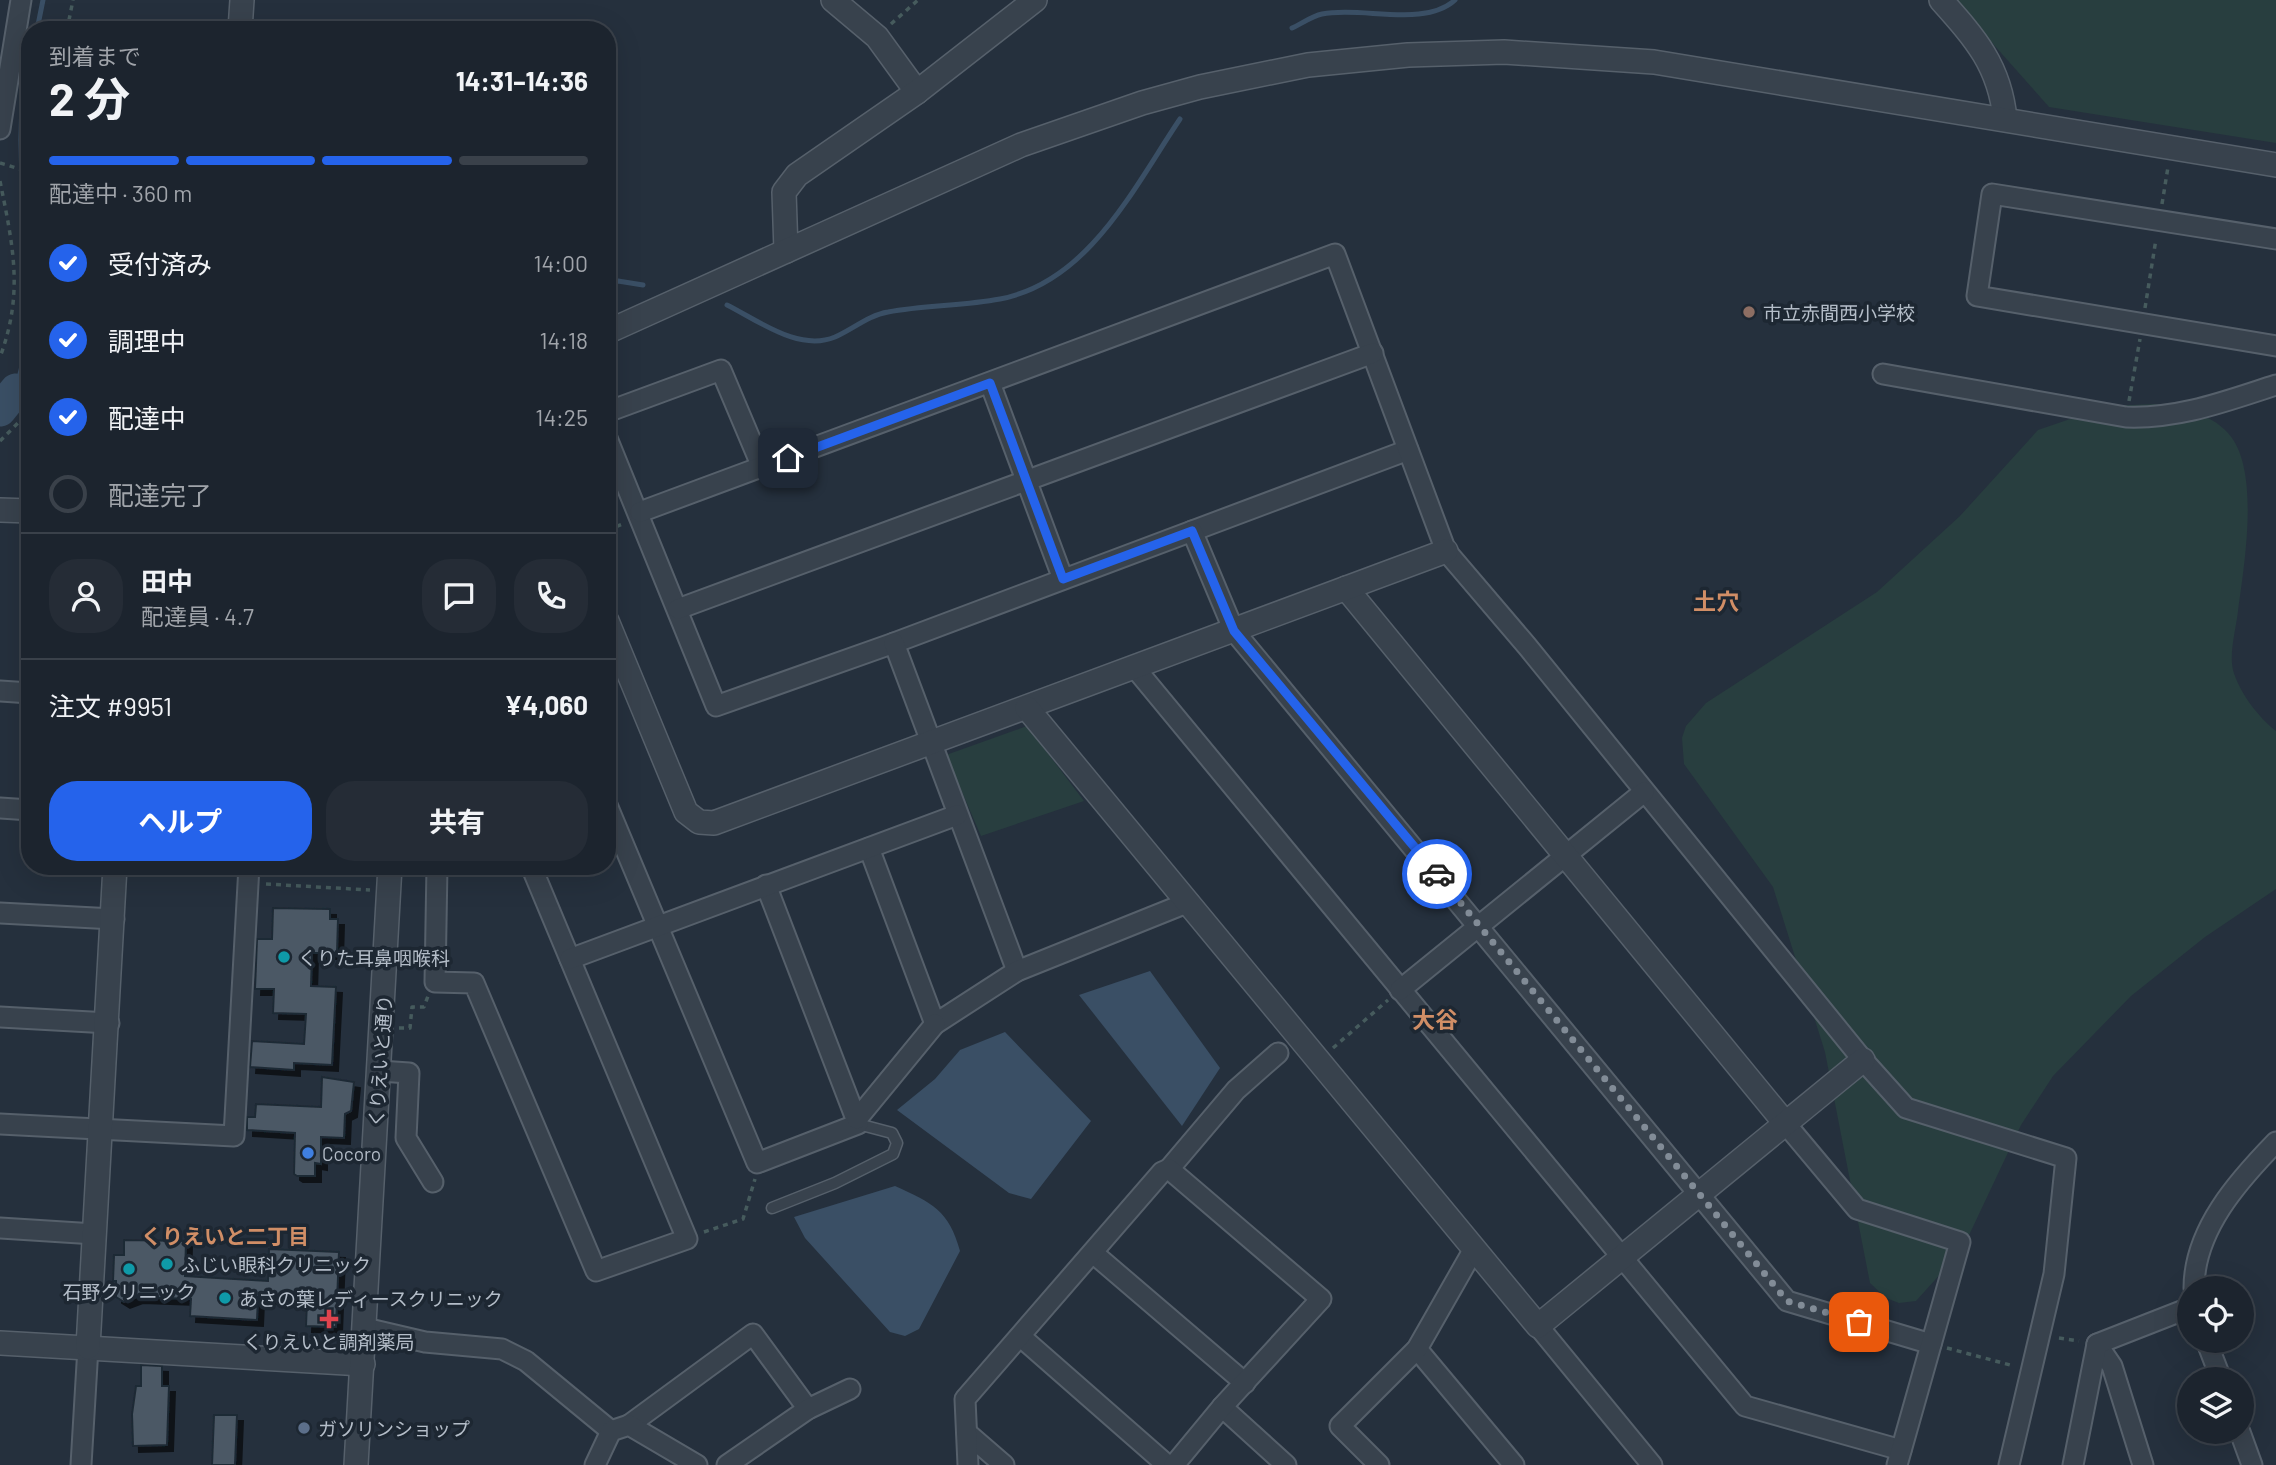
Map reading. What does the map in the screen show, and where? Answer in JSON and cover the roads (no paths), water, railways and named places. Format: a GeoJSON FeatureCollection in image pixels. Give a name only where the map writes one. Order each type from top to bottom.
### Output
{"type":"FeatureCollection","features":[{"type":"Feature","properties":{"kind":"street"},"geometry":{"type":"LineString","coordinates":[[0,129],[21,0]]}},
{"type":"Feature","properties":{"kind":"street"},"geometry":{"type":"LineString","coordinates":[[241,21],[242,0]]}},
{"type":"Feature","properties":{"kind":"street"},"geometry":{"type":"LineString","coordinates":[[833,0],[877,37],[917,92]]}},
{"type":"Feature","properties":{"kind":"street"},"geometry":{"type":"LineString","coordinates":[[786,251],[784,191],[797,175],[917,92],[1035,0]]}},
{"type":"Feature","properties":{"kind":"street"},"geometry":{"type":"LineString","coordinates":[[1941,0],[1989,59],[2003,92],[2005,119]]}},
{"type":"Feature","properties":{"kind":"street"},"geometry":{"type":"LineString","coordinates":[[616,328],[1021,145],[1087,120],[1200,87],[1308,65],[1422,54],[1504,52],[1582,55],[1718,71],[2276,164]]}},
{"type":"Feature","properties":{"kind":"street"},"geometry":{"type":"LineString","coordinates":[[2276,239],[1992,194],[1977,296],[2276,346]]}},
{"type":"Feature","properties":{"kind":"street"},"geometry":{"type":"LineString","coordinates":[[640,512],[1335,254],[1446,551],[1863,1060],[1906,1108],[2066,1158],[2054,1274],[2009,1465]]}},
{"type":"Feature","properties":{"kind":"street"},"geometry":{"type":"LineString","coordinates":[[678,609],[1373,353]]}},
{"type":"Feature","properties":{"kind":"street"},"geometry":{"type":"LineString","coordinates":[[616,409],[721,370],[762,467]]}},
{"type":"Feature","properties":{"kind":"street"},"geometry":{"type":"LineString","coordinates":[[1883,374],[2126,417],[2158,418],[2196,411],[2276,385]]}},
{"type":"Feature","properties":{"kind":"street"},"geometry":{"type":"LineString","coordinates":[[990,383],[1063,579]]}},
{"type":"Feature","properties":{"kind":"street"},"geometry":{"type":"LineString","coordinates":[[616,458],[640,512],[716,706],[894,643],[1408,450]]}},
{"type":"Feature","properties":{"kind":"street"},"geometry":{"type":"LineString","coordinates":[[0,510],[21,510]]}},
{"type":"Feature","properties":{"kind":"street"},"geometry":{"type":"LineString","coordinates":[[1192,531],[1234,631],[1479,924],[1787,1301],[1931,1344]]}},
{"type":"Feature","properties":{"kind":"street"},"geometry":{"type":"LineString","coordinates":[[616,643],[686,812],[699,822],[714,823],[1446,551]]}},
{"type":"Feature","properties":{"kind":"street"},"geometry":{"type":"LineString","coordinates":[[1135,668],[1745,1406],[1899,1458],[1960,1242],[1857,1209],[1346,588]]}},
{"type":"Feature","properties":{"kind":"street"},"geometry":{"type":"LineString","coordinates":[[894,643],[1017,971]]}},
{"type":"Feature","properties":{"kind":"street"},"geometry":{"type":"LineString","coordinates":[[0,691],[21,692]]}},
{"type":"Feature","properties":{"kind":"street"},"geometry":{"type":"LineString","coordinates":[[1027,708],[1652,1465]]}},
{"type":"Feature","properties":{"kind":"street"},"geometry":{"type":"LineString","coordinates":[[1400,990],[1644,792]]}},
{"type":"Feature","properties":{"kind":"street"},"geometry":{"type":"LineString","coordinates":[[0,808],[21,809]]}},
{"type":"Feature","properties":{"kind":"street"},"geometry":{"type":"LineString","coordinates":[[570,959],[957,815]]}},
{"type":"Feature","properties":{"kind":"street"},"geometry":{"type":"LineString","coordinates":[[616,827],[757,1163],[858,1121],[935,1024],[1017,971],[1189,902]]}},
{"type":"Feature","properties":{"kind":"street"},"geometry":{"type":"LineString","coordinates":[[869,848],[935,1024]]}},
{"type":"Feature","properties":{"kind":"street"},"geometry":{"type":"LineString","coordinates":[[82,1465],[109,1023],[115,875]]}},
{"type":"Feature","properties":{"kind":"street"},"geometry":{"type":"LineString","coordinates":[[0,1124],[234,1136],[249,875]]}},
{"type":"Feature","properties":{"kind":"street","name":"くりえいと通り"},"geometry":{"type":"LineString","coordinates":[[356,1465],[390,875]]}},
{"type":"Feature","properties":{"kind":"street"},"geometry":{"type":"LineString","coordinates":[[437,875],[435,982],[474,983],[596,1270],[687,1239],[535,875]]}},
{"type":"Feature","properties":{"kind":"street"},"geometry":{"type":"LineString","coordinates":[[766,885],[858,1121]]}},
{"type":"Feature","properties":{"kind":"street"},"geometry":{"type":"LineString","coordinates":[[0,913],[114,919]]}},
{"type":"Feature","properties":{"kind":"street"},"geometry":{"type":"LineString","coordinates":[[0,1017],[109,1023]]}},
{"type":"Feature","properties":{"kind":"street"},"geometry":{"type":"LineString","coordinates":[[968,1465],[965,1399],[1236,1090],[1278,1053]]}},
{"type":"Feature","properties":{"kind":"street"},"geometry":{"type":"LineString","coordinates":[[1538,1326],[1863,1060]]}},
{"type":"Feature","properties":{"kind":"street"},"geometry":{"type":"LineString","coordinates":[[380,1071],[409,1073],[406,1138],[433,1182]]}},
{"type":"Feature","properties":{"kind":"street"},"geometry":{"type":"LineString","coordinates":[[2197,1276],[2207,1228],[2245,1173],[2276,1142]]}},
{"type":"Feature","properties":{"kind":"street"},"geometry":{"type":"LineString","coordinates":[[1169,1169],[1321,1299],[1222,1407],[1174,1465]]}},
{"type":"Feature","properties":{"kind":"street"},"geometry":{"type":"LineString","coordinates":[[0,1228],[95,1234]]}},
{"type":"Feature","properties":{"kind":"street"},"geometry":{"type":"LineString","coordinates":[[1379,1465],[1340,1426],[1417,1349],[1474,1249]]}},
{"type":"Feature","properties":{"kind":"street"},"geometry":{"type":"LineString","coordinates":[[1093,1253],[1245,1383]]}},
{"type":"Feature","properties":{"kind":"street"},"geometry":{"type":"LineString","coordinates":[[2097,1344],[2177,1313]]}},
{"type":"Feature","properties":{"kind":"street"},"geometry":{"type":"LineString","coordinates":[[365,1328],[425,1342],[502,1349],[526,1361],[620,1428],[697,1465]]}},
{"type":"Feature","properties":{"kind":"street"},"geometry":{"type":"LineString","coordinates":[[595,1465],[620,1428],[753,1334],[808,1409]]}},
{"type":"Feature","properties":{"kind":"street"},"geometry":{"type":"LineString","coordinates":[[1021,1337],[1167,1465]]}},
{"type":"Feature","properties":{"kind":"street"},"geometry":{"type":"LineString","coordinates":[[0,1342],[363,1364]]}},
{"type":"Feature","properties":{"kind":"street"},"geometry":{"type":"LineString","coordinates":[[2073,1465],[2097,1344]]}},
{"type":"Feature","properties":{"kind":"street"},"geometry":{"type":"LineString","coordinates":[[2097,1344],[2112,1366],[2143,1465]]}},
{"type":"Feature","properties":{"kind":"street"},"geometry":{"type":"LineString","coordinates":[[1417,1349],[1514,1465]]}},
{"type":"Feature","properties":{"kind":"street"},"geometry":{"type":"LineString","coordinates":[[727,1465],[808,1409],[850,1389]]}},
{"type":"Feature","properties":{"kind":"street"},"geometry":{"type":"LineString","coordinates":[[1222,1407],[1286,1465]]}},
{"type":"Feature","properties":{"kind":"street"},"geometry":{"type":"LineString","coordinates":[[967,1433],[1004,1465]]}},
{"type":"Feature","properties":{"kind":"street"},"geometry":{"type":"LineString","coordinates":[[2244,1444],[2252,1465]]}},
{"type":"Feature","properties":{"kind":"lane"},"geometry":{"type":"LineString","coordinates":[[772,1208],[835,1183],[893,1154],[897,1143],[892,1133],[858,1121]]}},
{"type":"Feature","properties":{"kind":"water"},"geometry":{"type":"Polygon","coordinates":[[[1150,971],[1220,1068],[1182,1126],[1079,995],[1150,971]]]}},
{"type":"Feature","properties":{"kind":"water"},"geometry":{"type":"Polygon","coordinates":[[[1005,1032],[1091,1121],[1031,1199],[1009,1193],[897,1110],[935,1079],[960,1050],[1005,1032]]]}},
{"type":"Feature","properties":{"kind":"water"},"geometry":{"type":"Polygon","coordinates":[[[895,1186],[929,1203],[944,1217],[956,1237],[960,1251],[919,1329],[905,1336],[890,1332],[805,1238],[794,1217],[895,1186]]]}},
{"type":"Feature","properties":{"kind":"waterway"},"geometry":{"type":"LineString","coordinates":[[39,21],[43,0]]}},
{"type":"Feature","properties":{"kind":"waterway"},"geometry":{"type":"LineString","coordinates":[[1292,28],[1322,14],[1355,12],[1410,15],[1427,13],[1455,0]]}},
{"type":"Feature","properties":{"kind":"waterway"},"geometry":{"type":"LineString","coordinates":[[727,305],[793,338],[821,341],[881,314],[1000,299],[1031,289],[1059,273],[1084,253],[1106,228],[1180,119]]}},
{"type":"Feature","properties":{"kind":"waterway"},"geometry":{"type":"LineString","coordinates":[[21,125],[21,148]]}},
{"type":"Feature","properties":{"kind":"waterway"},"geometry":{"type":"LineString","coordinates":[[616,282],[643,285]]}},
{"type":"Feature","properties":{"kind":"waterway"},"geometry":{"type":"LineString","coordinates":[[16,390],[21,370]]}},
{"type":"Feature","properties":{"kind":"waterway"},"geometry":{"type":"LineString","coordinates":[[16,390],[21,388]]}},
{"type":"Feature","properties":{"kind":"waterway"},"geometry":{"type":"LineString","coordinates":[[0,410],[16,390]]}},
{"type":"Feature","properties":{"kind":"place","name":"市立赤間西小学校"},"geometry":{"type":"Point","coordinates":[1749,312]}},
{"type":"Feature","properties":{"kind":"place","name":"くりた耳鼻咽喉科"},"geometry":{"type":"Point","coordinates":[284,957]}},
{"type":"Feature","properties":{"kind":"place","name":"Cocoro"},"geometry":{"type":"Point","coordinates":[308,1153]}},
{"type":"Feature","properties":{"kind":"place","name":"ふじい眼科クリニック"},"geometry":{"type":"Point","coordinates":[167,1264]}},
{"type":"Feature","properties":{"kind":"place","name":"石野クリニック"},"geometry":{"type":"Point","coordinates":[129,1269]}},
{"type":"Feature","properties":{"kind":"place","name":"あさの葉レディースクリニック"},"geometry":{"type":"Point","coordinates":[225,1298]}},
{"type":"Feature","properties":{"kind":"place","name":"くりえいと調剤薬局"},"geometry":{"type":"Point","coordinates":[329,1319]}},
{"type":"Feature","properties":{"kind":"place","name":"ガソリンショップ"},"geometry":{"type":"Point","coordinates":[304,1428]}},
{"type":"Feature","properties":{"kind":"district","name":"土穴"},"geometry":{"type":"Point","coordinates":[1716,601]}},
{"type":"Feature","properties":{"kind":"district","name":"大谷"},"geometry":{"type":"Point","coordinates":[1435,1019]}},
{"type":"Feature","properties":{"kind":"district","name":"くりえいと二丁目"},"geometry":{"type":"Point","coordinates":[225,1235]}}]}
